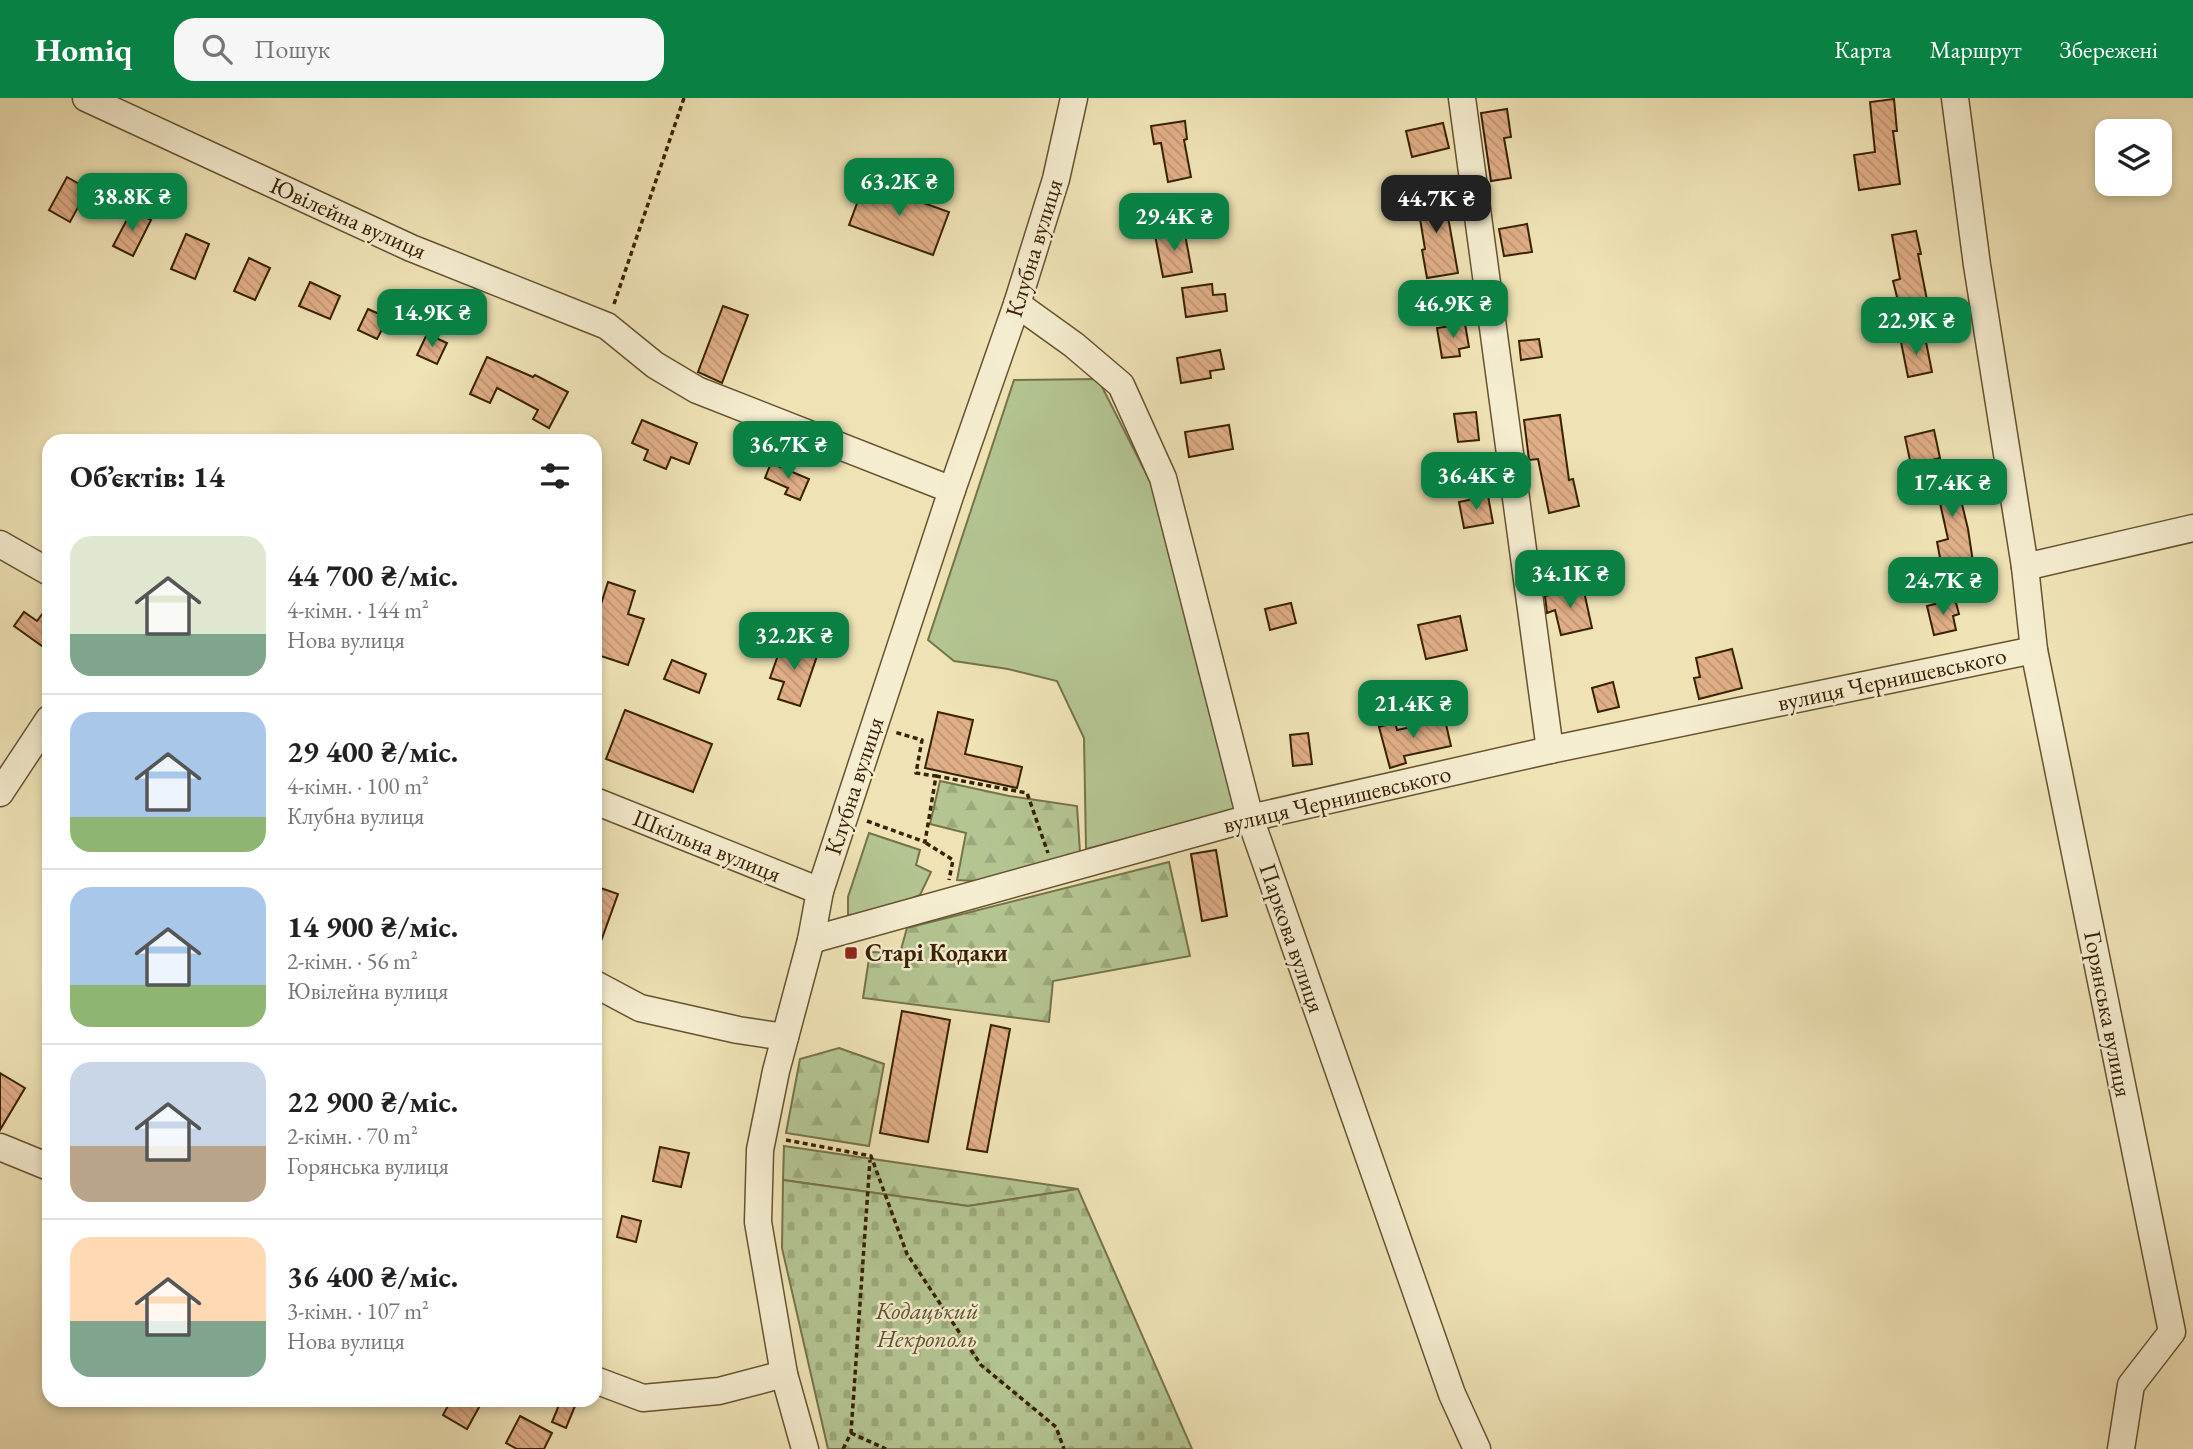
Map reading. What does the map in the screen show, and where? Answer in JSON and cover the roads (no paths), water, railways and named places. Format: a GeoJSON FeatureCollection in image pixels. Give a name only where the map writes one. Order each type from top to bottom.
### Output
{"type":"FeatureCollection","features":[{"type":"Feature","properties":{"kind":"street","name":"Ювілейна вулиця"},"geometry":{"type":"LineString","coordinates":[[86,98],[411,247],[607,326],[655,365],[697,390],[952,490]]}},
{"type":"Feature","properties":{"kind":"street","name":"Клубна вулиця"},"geometry":{"type":"LineString","coordinates":[[805,1449],[784,1374],[758,1222],[760,1150],[785,1037],[811,940],[820,891],[952,490],[1017,304],[1056,179],[1074,98]]}},
{"type":"Feature","properties":{"kind":"street"},"geometry":{"type":"LineString","coordinates":[[1462,98],[1549,750]]}},
{"type":"Feature","properties":{"kind":"street","name":"Горянська вулиця"},"geometry":{"type":"LineString","coordinates":[[1955,98],[1977,265],[2025,567],[2034,650],[2172,1332],[2132,1385],[2121,1449]]}},
{"type":"Feature","properties":{"kind":"street","name":"Паркова вулиця"},"geometry":{"type":"LineString","coordinates":[[1017,304],[1074,345],[1121,385],[1163,478],[1250,818],[1452,1394],[1477,1449]]}},
{"type":"Feature","properties":{"kind":"street"},"geometry":{"type":"LineString","coordinates":[[2025,567],[2193,528]]}},
{"type":"Feature","properties":{"kind":"street"},"geometry":{"type":"LineString","coordinates":[[0,544],[42,568]]}},
{"type":"Feature","properties":{"kind":"street","name":"вулиця Чернишевського"},"geometry":{"type":"LineString","coordinates":[[811,940],[1250,818],[1549,750],[2034,650]]}},
{"type":"Feature","properties":{"kind":"street"},"geometry":{"type":"LineString","coordinates":[[0,793],[42,730]]}},
{"type":"Feature","properties":{"kind":"street","name":"Шкільна вулиця"},"geometry":{"type":"LineString","coordinates":[[602,804],[820,891]]}},
{"type":"Feature","properties":{"kind":"street"},"geometry":{"type":"LineString","coordinates":[[602,988],[640,1008],[738,1030],[785,1037]]}},
{"type":"Feature","properties":{"kind":"street"},"geometry":{"type":"LineString","coordinates":[[0,1147],[42,1164]]}},
{"type":"Feature","properties":{"kind":"street"},"geometry":{"type":"LineString","coordinates":[[602,1383],[643,1398],[719,1391],[784,1374]]}},
{"type":"Feature","properties":{"kind":"place","name":"Старі Кодаки"},"geometry":{"type":"Point","coordinates":[851,953]}},
{"type":"Feature","properties":{"kind":"park label","name":"Кодацький Некрополь"},"geometry":{"type":"Point","coordinates":[927,1325]}}]}
